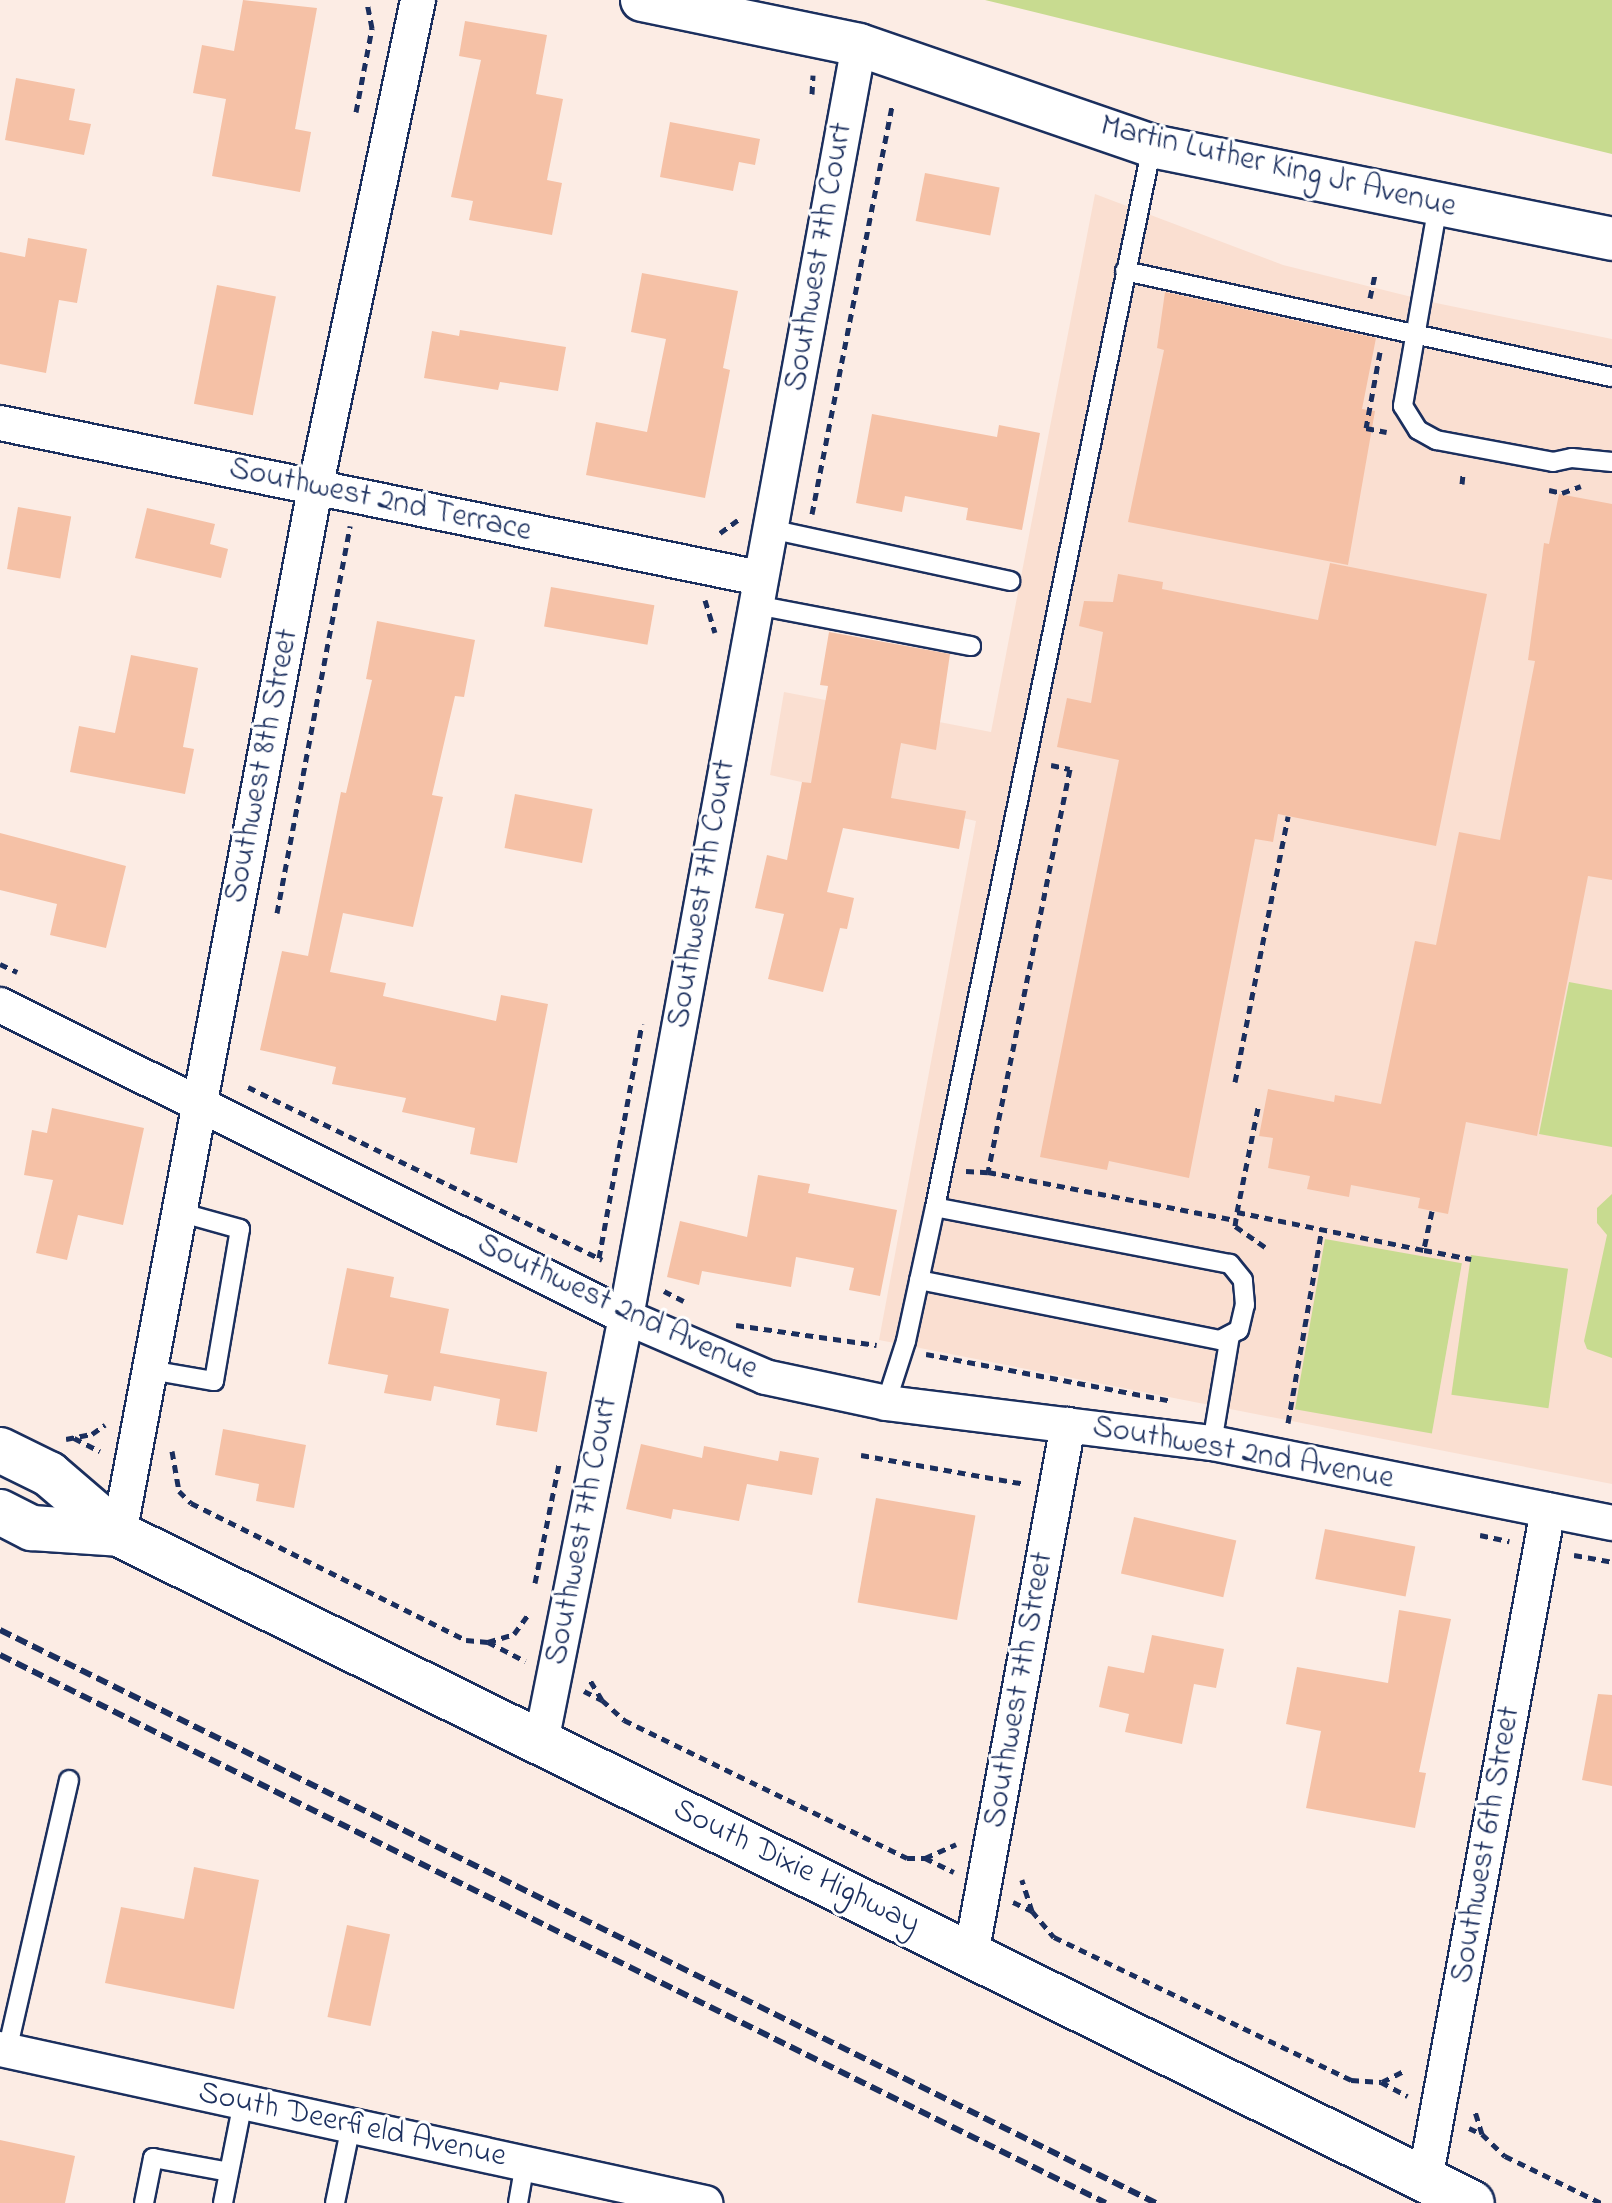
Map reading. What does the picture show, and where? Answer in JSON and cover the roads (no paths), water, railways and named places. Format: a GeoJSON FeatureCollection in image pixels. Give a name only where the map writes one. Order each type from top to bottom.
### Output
{"type":"FeatureCollection","features":[{"type":"Feature","properties":{"kind":"main road","name":"South Dixie Highway"},"geometry":{"type":"LineString","coordinates":[[0,1450],[49,1474],[119,1534],[1472,2203]]}},
{"type":"Feature","properties":{"kind":"main road","name":"South Dixie Highway"},"geometry":{"type":"LineString","coordinates":[[0,1512],[32,1528],[119,1534]]}},
{"type":"Feature","properties":{"kind":"street","name":"Southwest 8th Street"},"geometry":{"type":"LineString","coordinates":[[119,1534],[315,489],[418,0]]}},
{"type":"Feature","properties":{"kind":"street","name":"Martin Luther King Jr Avenue"},"geometry":{"type":"LineString","coordinates":[[642,0],[859,45],[1152,146],[1612,239]]}},
{"type":"Feature","properties":{"kind":"street","name":"Southwest 7th Court"},"geometry":{"type":"LineString","coordinates":[[541,1742],[570,1671],[626,1317],[758,592],[757,521],[859,45]]}},
{"type":"Feature","properties":{"kind":"street","name":"Southwest 2nd Terrace"},"geometry":{"type":"LineString","coordinates":[[0,423],[356,498],[758,592]]}},
{"type":"Feature","properties":{"kind":"street","name":"Southwest 2nd Avenue"},"geometry":{"type":"LineString","coordinates":[[0,1005],[591,1300],[765,1377],[886,1403],[1212,1443],[1612,1523]]}},
{"type":"Feature","properties":{"kind":"street","name":"Southwest 7th Street"},"geometry":{"type":"LineString","coordinates":[[971,1955],[1068,1425]]}},
{"type":"Feature","properties":{"kind":"street","name":"Southwest 6th Street"},"geometry":{"type":"LineString","coordinates":[[1425,2180],[1548,1510]]}},
{"type":"Feature","properties":{"kind":"street","name":"South Deerfield Avenue"},"geometry":{"type":"LineString","coordinates":[[4,2050],[701,2203]]}},
{"type":"Feature","properties":{"kind":"lane"},"geometry":{"type":"LineString","coordinates":[[886,1403],[935,1207],[1152,146]]}},
{"type":"Feature","properties":{"kind":"lane"},"geometry":{"type":"LineString","coordinates":[[1438,205],[1403,406],[1418,430],[1436,440],[1553,462],[1572,458],[1612,462]]}},
{"type":"Feature","properties":{"kind":"lane"},"geometry":{"type":"LineString","coordinates":[[1125,271],[1612,377]]}},
{"type":"Feature","properties":{"kind":"lane"},"geometry":{"type":"LineString","coordinates":[[757,521],[808,538],[1010,581]]}},
{"type":"Feature","properties":{"kind":"lane"},"geometry":{"type":"LineString","coordinates":[[758,592],[971,646]]}},
{"type":"Feature","properties":{"kind":"lane"},"geometry":{"type":"LineString","coordinates":[[919,1280],[1220,1340],[1239,1330],[1245,1305],[1243,1280],[1230,1264],[935,1207]]}},
{"type":"Feature","properties":{"kind":"lane"},"geometry":{"type":"LineString","coordinates":[[150,1370],[214,1381],[240,1229],[179,1212]]}},
{"type":"Feature","properties":{"kind":"lane"},"geometry":{"type":"LineString","coordinates":[[1212,1443],[1230,1335]]}},
{"type":"Feature","properties":{"kind":"lane"},"geometry":{"type":"LineString","coordinates":[[4,2050],[69,1780]]}},
{"type":"Feature","properties":{"kind":"lane"},"geometry":{"type":"LineString","coordinates":[[223,2203],[243,2102]]}},
{"type":"Feature","properties":{"kind":"lane"},"geometry":{"type":"LineString","coordinates":[[335,2203],[351,2126]]}},
{"type":"Feature","properties":{"kind":"lane"},"geometry":{"type":"LineString","coordinates":[[144,2203],[153,2158],[229,2172]]}},
{"type":"Feature","properties":{"kind":"lane"},"geometry":{"type":"LineString","coordinates":[[518,2203],[525,2164]]}},
{"type":"Feature","properties":{"kind":"railway"},"geometry":{"type":"LineString","coordinates":[[0,1630],[1156,2203]]}},
{"type":"Feature","properties":{"kind":"railway"},"geometry":{"type":"LineString","coordinates":[[0,1655],[1106,2203]]}}]}
